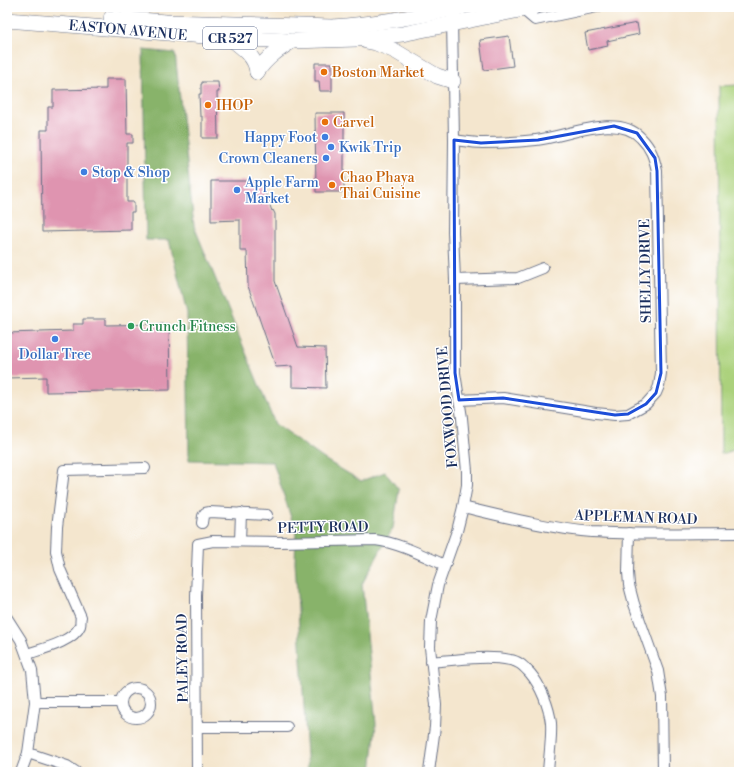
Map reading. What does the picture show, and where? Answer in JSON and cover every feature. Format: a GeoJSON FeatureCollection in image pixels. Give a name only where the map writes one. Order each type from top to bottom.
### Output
{"type":"FeatureCollection","features":[{"type":"Feature","properties":{"kind":"main road","name":"EASTON AVENUE"},"geometry":{"type":"LineString","coordinates":[[7,11],[166,22],[332,27],[455,13],[528,8]]}},
{"type":"Feature","properties":{"kind":"main road","name":"EASTON AVENUE"},"geometry":{"type":"LineString","coordinates":[[7,20],[230,38],[292,41],[357,39],[402,34],[455,13]]}},
{"type":"Feature","properties":{"kind":"main road"},"geometry":{"type":"LineString","coordinates":[[230,38],[248,53],[257,66],[258,72],[269,57],[292,41]]}},
{"type":"Feature","properties":{"kind":"main road"},"geometry":{"type":"LineString","coordinates":[[357,39],[376,43],[395,50],[437,76],[453,81]]}},
{"type":"Feature","properties":{"kind":"street"},"geometry":{"type":"LineString","coordinates":[[528,8],[535,20],[597,7]]}},
{"type":"Feature","properties":{"kind":"street","name":"FOXWOOD DRIVE"},"geometry":{"type":"LineString","coordinates":[[429,772],[436,712],[430,647],[432,621],[438,585],[457,531],[463,507],[467,471],[462,418],[455,374],[453,81],[455,13]]}},
{"type":"Feature","properties":{"kind":"street","name":"SHELLY DRIVE"},"geometry":{"type":"LineString","coordinates":[[454,140],[481,143],[538,140],[595,128],[614,126],[622,127],[637,133],[647,144],[655,158],[657,170],[661,365],[659,386],[656,393],[646,404],[628,414],[615,416],[504,398],[459,400]]}},
{"type":"Feature","properties":{"kind":"street"},"geometry":{"type":"LineString","coordinates":[[455,280],[518,278],[543,268]]}},
{"type":"Feature","properties":{"kind":"street"},"geometry":{"type":"LineString","coordinates":[[27,654],[60,644],[76,632],[80,625],[81,617],[60,569],[56,551],[57,527],[64,470],[145,468]]}},
{"type":"Feature","properties":{"kind":"street","name":"APPLEMAN ROAD"},"geometry":{"type":"LineString","coordinates":[[463,507],[530,523],[591,532],[739,533]]}},
{"type":"Feature","properties":{"kind":"street"},"geometry":{"type":"LineString","coordinates":[[202,523],[205,513],[210,512],[267,515]]}},
{"type":"Feature","properties":{"kind":"street"},"geometry":{"type":"LineString","coordinates":[[240,541],[241,514]]}},
{"type":"Feature","properties":{"kind":"street"},"geometry":{"type":"LineString","coordinates":[[629,533],[629,585],[634,604],[658,670],[662,697],[663,772]]}},
{"type":"Feature","properties":{"kind":"street","name":"PETTY ROAD"},"geometry":{"type":"LineString","coordinates":[[198,544],[213,541],[280,542],[375,540],[410,549],[445,565]]}},
{"type":"Feature","properties":{"kind":"street","name":"PALEY ROAD"},"geometry":{"type":"LineString","coordinates":[[198,544],[196,596],[198,772]]}},
{"type":"Feature","properties":{"kind":"street"},"geometry":{"type":"LineString","coordinates":[[7,618],[21,640],[27,654],[32,670],[35,702],[28,753],[21,772]]}},
{"type":"Feature","properties":{"kind":"street"},"geometry":{"type":"LineString","coordinates":[[431,662],[491,657],[512,660],[521,664],[533,677],[544,695],[551,722],[548,772]]}},
{"type":"Feature","properties":{"kind":"street"},"geometry":{"type":"LineString","coordinates":[[35,702],[122,702]]}},
{"type":"Feature","properties":{"kind":"street"},"geometry":{"type":"LineString","coordinates":[[197,728],[287,727]]}},
{"type":"Feature","properties":{"kind":"street"},"geometry":{"type":"LineString","coordinates":[[28,753],[67,766],[76,772]]}},
{"type":"Feature","properties":{"kind":"highlighted area"},"geometry":{"type":"Polygon","coordinates":[[[614,126],[637,133],[655,158],[657,171],[661,373],[656,393],[646,404],[628,414],[615,415],[503,398],[459,400],[455,373],[454,140],[481,143],[538,140],[614,126]]]}},
{"type":"Feature","properties":{"kind":"green space"},"geometry":{"type":"Polygon","coordinates":[[[143,50],[175,53],[194,226],[275,424],[324,459],[361,481],[385,472],[399,490],[393,528],[362,584],[376,724],[371,772],[308,772],[295,562],[296,533],[273,462],[189,460],[187,314],[169,240],[146,240],[143,50]]]}},
{"type":"Feature","properties":{"kind":"green space"},"geometry":{"type":"Polygon","coordinates":[[[739,85],[739,448],[721,454],[719,86],[739,85]]]}},
{"type":"Feature","properties":{"kind":"building"},"geometry":{"type":"Polygon","coordinates":[[[637,23],[639,34],[607,41],[608,46],[588,50],[585,33],[637,23]]]}},
{"type":"Feature","properties":{"kind":"building"},"geometry":{"type":"Polygon","coordinates":[[[509,36],[513,66],[484,70],[480,40],[509,36]]]}},
{"type":"Feature","properties":{"kind":"building","name":"Boston Market"},"geometry":{"type":"Polygon","coordinates":[[[315,63],[332,63],[332,91],[320,91],[319,81],[315,81],[315,63]]]}},
{"type":"Feature","properties":{"kind":"building","name":"Stop & Shop"},"geometry":{"type":"Polygon","coordinates":[[[106,79],[126,79],[127,134],[133,134],[133,143],[127,143],[127,202],[134,202],[134,212],[131,212],[131,230],[42,232],[41,130],[48,130],[48,107],[53,107],[53,90],[106,89],[106,79]]]}},
{"type":"Feature","properties":{"kind":"building","name":"IHOP"},"geometry":{"type":"Polygon","coordinates":[[[202,82],[218,82],[218,138],[202,138],[202,116],[200,116],[199,94],[201,94],[202,82]]]}},
{"type":"Feature","properties":{"kind":"building"},"geometry":{"type":"Polygon","coordinates":[[[315,113],[344,113],[344,192],[316,192],[315,113]]]}},
{"type":"Feature","properties":{"kind":"building"},"geometry":{"type":"Polygon","coordinates":[[[211,181],[258,181],[265,185],[263,187],[272,211],[273,210],[275,214],[275,281],[298,347],[325,348],[326,388],[292,387],[292,366],[276,367],[248,286],[247,251],[240,251],[240,220],[211,221],[211,181]]]}},
{"type":"Feature","properties":{"kind":"building"},"geometry":{"type":"Polygon","coordinates":[[[83,319],[106,319],[106,325],[169,324],[170,390],[46,392],[46,377],[7,378],[7,333],[73,331],[73,324],[83,324],[83,319]]]}},
{"type":"Feature","properties":{"kind":"place","name":"Boston Market"},"geometry":{"type":"Point","coordinates":[324,72]}},
{"type":"Feature","properties":{"kind":"place","name":"IHOP"},"geometry":{"type":"Point","coordinates":[208,105]}},
{"type":"Feature","properties":{"kind":"place","name":"Carvel"},"geometry":{"type":"Point","coordinates":[325,122]}},
{"type":"Feature","properties":{"kind":"place","name":"Happy Foot"},"geometry":{"type":"Point","coordinates":[325,137]}},
{"type":"Feature","properties":{"kind":"place","name":"Kwik Trip"},"geometry":{"type":"Point","coordinates":[331,147]}},
{"type":"Feature","properties":{"kind":"place","name":"Crown Cleaners"},"geometry":{"type":"Point","coordinates":[326,158]}},
{"type":"Feature","properties":{"kind":"place","name":"Stop & Shop"},"geometry":{"type":"Point","coordinates":[84,172]}},
{"type":"Feature","properties":{"kind":"place","name":"Chao Phaya Thai Cuisine"},"geometry":{"type":"Point","coordinates":[332,185]}},
{"type":"Feature","properties":{"kind":"place","name":"Apple Farm Market"},"geometry":{"type":"Point","coordinates":[237,190]}},
{"type":"Feature","properties":{"kind":"place","name":"Crunch Fitness"},"geometry":{"type":"Point","coordinates":[131,326]}},
{"type":"Feature","properties":{"kind":"place","name":"Dollar Tree"},"geometry":{"type":"Point","coordinates":[55,339]}}]}
